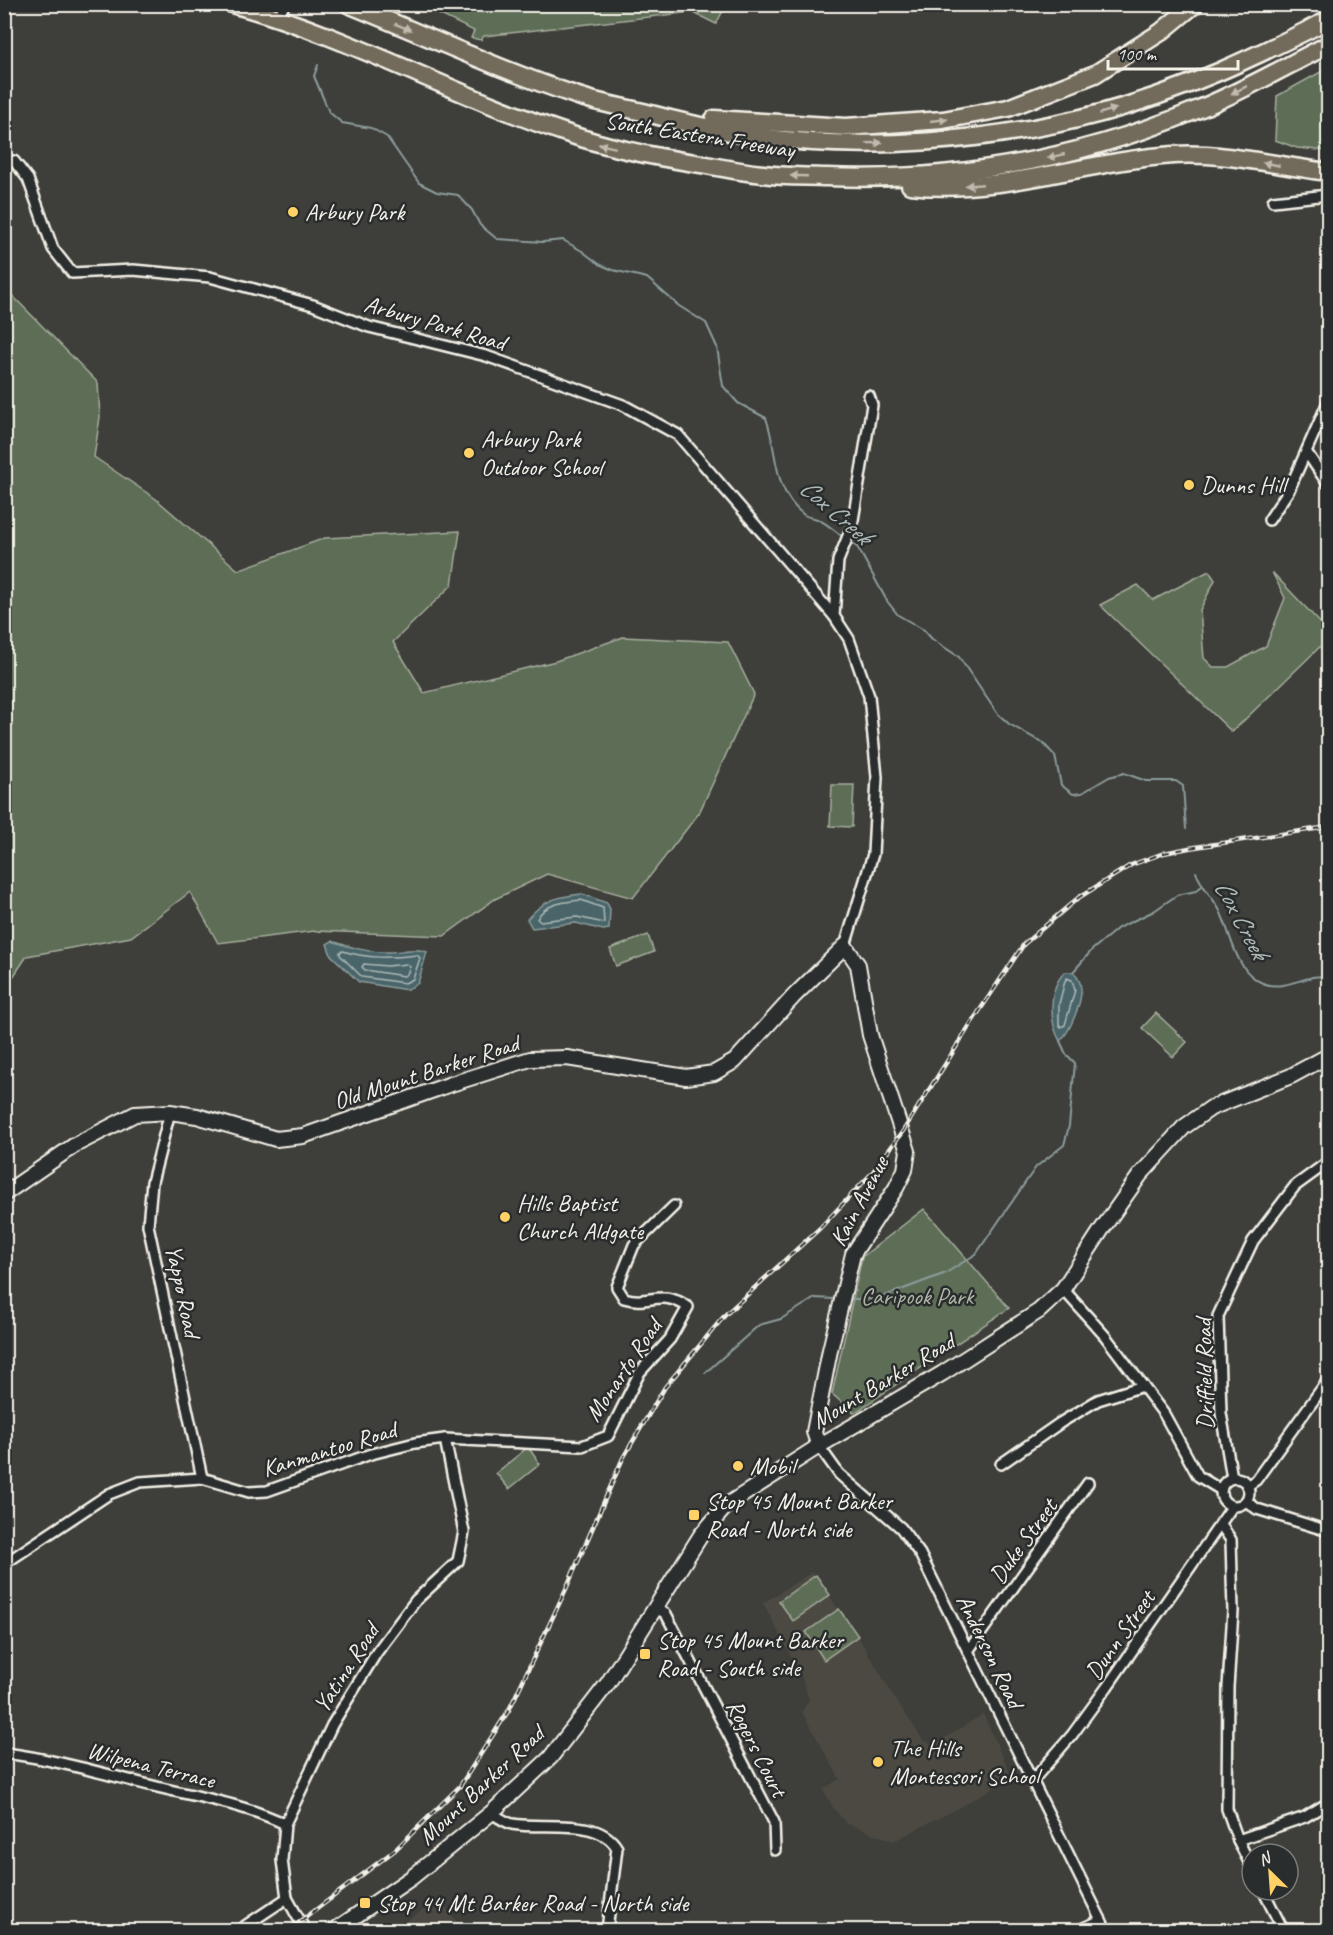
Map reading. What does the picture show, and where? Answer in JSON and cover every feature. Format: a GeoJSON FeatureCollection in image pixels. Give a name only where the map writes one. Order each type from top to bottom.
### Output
{"type":"FeatureCollection","features":[{"type":"Feature","properties":{"kind":"highway","name":"South Eastern Freeway"},"geometry":{"type":"LineString","coordinates":[[232,4],[282,12],[339,41],[504,111],[592,142],[675,160],[766,175],[840,178],[901,178],[974,172],[1055,157],[1110,141],[1194,111],[1329,45]]}},
{"type":"Feature","properties":{"kind":"highway","name":"South Eastern Freeway"},"geometry":{"type":"LineString","coordinates":[[348,4],[490,63],[580,97],[696,126],[753,136],[833,143],[897,142],[988,136],[1100,113],[1158,96],[1235,66],[1329,20]]}},
{"type":"Feature","properties":{"kind":"highway"},"geometry":{"type":"LineString","coordinates":[[650,114],[752,123],[846,127],[943,120],[1008,108],[1095,74],[1161,32],[1195,4]]}},
{"type":"Feature","properties":{"kind":"highway"},"geometry":{"type":"LineString","coordinates":[[840,178],[941,188],[1025,180],[1174,155],[1232,156],[1329,172]]}},
{"type":"Feature","properties":{"kind":"main road","name":"Old Mount Barker Road"},"geometry":{"type":"LineString","coordinates":[[4,1194],[75,1145],[135,1114],[170,1112],[197,1116],[276,1138],[303,1136],[530,1059],[576,1059],[686,1077],[714,1073],[735,1060],[794,996],[845,946]]}},
{"type":"Feature","properties":{"kind":"main road","name":"Kain Avenue"},"geometry":{"type":"LineString","coordinates":[[819,1446],[814,1432],[830,1350],[853,1254],[896,1188],[905,1170],[909,1151],[870,1035],[858,965],[845,946]]}},
{"type":"Feature","properties":{"kind":"main road","name":"Mount Barker Road"},"geometry":{"type":"LineString","coordinates":[[335,1930],[411,1878],[491,1813],[550,1758],[608,1683],[701,1535],[727,1505],[819,1446],[943,1373],[1039,1311],[1063,1289],[1102,1228],[1140,1175],[1184,1127],[1211,1108],[1291,1076],[1329,1056]]}},
{"type":"Feature","properties":{"kind":"street","name":"Arbury Park Road"},"geometry":{"type":"LineString","coordinates":[[4,161],[14,161],[28,179],[53,249],[72,273],[134,270],[210,277],[313,305],[369,327],[486,356],[622,405],[678,435],[834,616]]}},
{"type":"Feature","properties":{"kind":"street"},"geometry":{"type":"LineString","coordinates":[[1273,201],[1329,195]]}},
{"type":"Feature","properties":{"kind":"street"},"geometry":{"type":"LineString","coordinates":[[834,616],[840,553],[852,526],[872,405],[869,396]]}},
{"type":"Feature","properties":{"kind":"street"},"geometry":{"type":"LineString","coordinates":[[1269,520],[1289,490],[1329,402]]}},
{"type":"Feature","properties":{"kind":"street"},"geometry":{"type":"LineString","coordinates":[[1307,453],[1329,484]]}},
{"type":"Feature","properties":{"kind":"street","name":"Old Mount Barker Road"},"geometry":{"type":"LineString","coordinates":[[834,616],[849,639],[869,696],[877,777],[873,854],[845,946]]}},
{"type":"Feature","properties":{"kind":"street","name":"Yappo Road"},"geometry":{"type":"LineString","coordinates":[[170,1112],[152,1182],[148,1225],[202,1478]]}},
{"type":"Feature","properties":{"kind":"street","name":"Driffield Road"},"geometry":{"type":"LineString","coordinates":[[1232,1478],[1221,1413],[1218,1316],[1253,1241],[1295,1186],[1329,1162]]}},
{"type":"Feature","properties":{"kind":"street","name":"Monarto Road"},"geometry":{"type":"LineString","coordinates":[[582,1446],[608,1436],[640,1372],[670,1338],[688,1307],[678,1300],[661,1296],[635,1301],[624,1298],[617,1287],[634,1245],[674,1206]]}},
{"type":"Feature","properties":{"kind":"street"},"geometry":{"type":"LineString","coordinates":[[1063,1289],[1105,1336],[1164,1414],[1198,1476],[1221,1490]]}},
{"type":"Feature","properties":{"kind":"street"},"geometry":{"type":"LineString","coordinates":[[1247,1486],[1256,1480],[1329,1380]]}},
{"type":"Feature","properties":{"kind":"street"},"geometry":{"type":"LineString","coordinates":[[1001,1464],[1098,1400],[1143,1386]]}},
{"type":"Feature","properties":{"kind":"street","name":"Kanmantoo Road"},"geometry":{"type":"LineString","coordinates":[[4,1564],[109,1494],[140,1482],[202,1478],[249,1492],[267,1491],[371,1454],[415,1443],[445,1439],[582,1446]]}},
{"type":"Feature","properties":{"kind":"street","name":"Yatina Road"},"geometry":{"type":"LineString","coordinates":[[305,1930],[288,1898],[282,1860],[285,1824],[332,1725],[377,1652],[416,1600],[458,1562],[464,1532],[445,1439]]}},
{"type":"Feature","properties":{"kind":"street","name":"Anderson Road"},"geometry":{"type":"LineString","coordinates":[[819,1446],[839,1474],[901,1528],[920,1554],[1106,1930]]}},
{"type":"Feature","properties":{"kind":"street"},"geometry":{"type":"LineString","coordinates":[[1232,1478],[1241,1479],[1247,1486],[1249,1493],[1246,1501],[1240,1506],[1232,1507],[1223,1501],[1221,1490],[1223,1485],[1232,1478]]}},
{"type":"Feature","properties":{"kind":"street","name":"Duke Street"},"geometry":{"type":"LineString","coordinates":[[968,1651],[1088,1483]]}},
{"type":"Feature","properties":{"kind":"street"},"geometry":{"type":"LineString","coordinates":[[1246,1501],[1257,1509],[1329,1531]]}},
{"type":"Feature","properties":{"kind":"street","name":"Dunn Street"},"geometry":{"type":"LineString","coordinates":[[1033,1780],[1079,1725],[1232,1507]]}},
{"type":"Feature","properties":{"kind":"street"},"geometry":{"type":"LineString","coordinates":[[1221,1525],[1231,1540],[1232,1546],[1233,1611],[1228,1687],[1227,1809],[1240,1844]]}},
{"type":"Feature","properties":{"kind":"street","name":"Rogers Court"},"geometry":{"type":"LineString","coordinates":[[656,1608],[666,1614],[774,1822],[775,1850]]}},
{"type":"Feature","properties":{"kind":"street","name":"Wilpena Terrace"},"geometry":{"type":"LineString","coordinates":[[4,1753],[34,1756],[265,1814],[285,1824]]}},
{"type":"Feature","properties":{"kind":"street"},"geometry":{"type":"LineString","coordinates":[[1238,1840],[1305,1817],[1329,1803]]}},
{"type":"Feature","properties":{"kind":"street"},"geometry":{"type":"LineString","coordinates":[[491,1813],[510,1823],[587,1829],[601,1832],[611,1838],[617,1848],[607,1930]]}},
{"type":"Feature","properties":{"kind":"street"},"geometry":{"type":"LineString","coordinates":[[239,1930],[288,1898]]}},
{"type":"Feature","properties":{"kind":"street"},"geometry":{"type":"LineString","coordinates":[[1269,1902],[1283,1930]]}},
{"type":"Feature","properties":{"kind":"street"},"geometry":{"type":"LineString","coordinates":[[1079,1930],[1101,1920]]}},
{"type":"Feature","properties":{"kind":"shaded area"},"geometry":{"type":"Polygon","coordinates":[[[812,1572],[858,1636],[923,1740],[934,1745],[983,1714],[1012,1777],[894,1841],[847,1824],[834,1809],[823,1789],[840,1779],[802,1712],[809,1699],[800,1673],[763,1603],[812,1572]]]}},
{"type":"Feature","properties":{"kind":"shaded area"},"geometry":{"type":"Polygon","coordinates":[[[439,1898],[463,1930],[394,1930],[439,1898]]]}},
{"type":"Feature","properties":{"kind":"green space"},"geometry":{"type":"Polygon","coordinates":[[[420,5],[726,5],[716,24],[692,12],[484,36],[481,40],[471,38],[474,31],[420,5]]]}},
{"type":"Feature","properties":{"kind":"green space"},"geometry":{"type":"Polygon","coordinates":[[[1328,68],[1328,151],[1297,148],[1275,140],[1277,96],[1328,68]]]}},
{"type":"Feature","properties":{"kind":"green space"},"geometry":{"type":"Polygon","coordinates":[[[5,288],[98,383],[100,417],[94,457],[156,499],[238,570],[325,538],[460,531],[452,585],[393,642],[424,693],[556,661],[623,637],[728,642],[754,694],[699,813],[633,898],[547,874],[495,899],[444,936],[315,931],[218,943],[190,892],[131,937],[27,956],[5,989],[5,288]]]}},
{"type":"Feature","properties":{"kind":"green space"},"geometry":{"type":"Polygon","coordinates":[[[1209,571],[1215,580],[1200,610],[1204,658],[1213,667],[1228,667],[1266,646],[1285,598],[1272,572],[1328,631],[1328,639],[1232,732],[1100,605],[1138,585],[1153,600],[1209,571]]]}},
{"type":"Feature","properties":{"kind":"green space"},"geometry":{"type":"Polygon","coordinates":[[[832,785],[854,785],[852,827],[830,826],[832,785]]]}},
{"type":"Feature","properties":{"kind":"green space"},"geometry":{"type":"Polygon","coordinates":[[[648,935],[654,952],[616,966],[610,949],[648,935]]]}},
{"type":"Feature","properties":{"kind":"green space"},"geometry":{"type":"Polygon","coordinates":[[[1156,1013],[1187,1042],[1173,1057],[1142,1028],[1156,1013]]]}},
{"type":"Feature","properties":{"kind":"green space","name":"Caripook Park"},"geometry":{"type":"Polygon","coordinates":[[[924,1209],[1009,1308],[854,1413],[832,1394],[862,1257],[924,1209]]]}},
{"type":"Feature","properties":{"kind":"green space"},"geometry":{"type":"Polygon","coordinates":[[[528,1447],[540,1464],[509,1489],[496,1473],[528,1447]]]}},
{"type":"Feature","properties":{"kind":"green space"},"geometry":{"type":"Polygon","coordinates":[[[816,1575],[830,1595],[793,1621],[779,1601],[816,1575]]]}},
{"type":"Feature","properties":{"kind":"green space"},"geometry":{"type":"Polygon","coordinates":[[[839,1609],[858,1636],[824,1660],[806,1632],[839,1609]]]}},
{"type":"Feature","properties":{"kind":"water"},"geometry":{"type":"Polygon","coordinates":[[[582,894],[607,903],[610,909],[609,929],[603,930],[576,923],[532,928],[527,919],[545,903],[582,894]]]}},
{"type":"Feature","properties":{"kind":"water"},"geometry":{"type":"Polygon","coordinates":[[[332,941],[374,952],[413,950],[427,952],[418,983],[407,990],[359,982],[331,955],[327,944],[332,941]]]}},
{"type":"Feature","properties":{"kind":"water"},"geometry":{"type":"Polygon","coordinates":[[[1065,972],[1073,972],[1077,977],[1081,986],[1081,995],[1071,1024],[1060,1041],[1052,1015],[1052,1005],[1059,979],[1065,972]]]}},
{"type":"Feature","properties":{"kind":"waterway","name":"Cox Creek"},"geometry":{"type":"LineString","coordinates":[[318,65],[314,76],[329,112],[342,123],[371,128],[387,137],[419,183],[437,192],[458,195],[472,210],[480,225],[497,239],[543,242],[563,240],[599,264],[613,270],[647,278],[679,306],[706,323],[717,347],[723,386],[738,403],[766,418],[777,470],[786,494],[804,515],[828,525],[844,538]]}},
{"type":"Feature","properties":{"kind":"waterway","name":"Cox Creek"},"geometry":{"type":"LineString","coordinates":[[849,541],[858,548],[887,601],[898,615],[924,630],[932,639],[959,657],[997,713],[1009,724],[1043,743],[1055,756],[1061,785],[1073,794],[1082,793],[1109,777],[1124,773],[1146,781],[1176,781],[1183,786],[1186,829]]}},
{"type":"Feature","properties":{"kind":"waterway","name":"Cox Creek"},"geometry":{"type":"LineString","coordinates":[[1196,872],[1220,911],[1241,963],[1255,979],[1274,986],[1313,977],[1328,977]]}},
{"type":"Feature","properties":{"kind":"waterway"},"geometry":{"type":"LineString","coordinates":[[1073,972],[1092,950],[1118,928],[1154,911],[1177,895],[1196,891],[1203,885]]}},
{"type":"Feature","properties":{"kind":"waterway"},"geometry":{"type":"LineString","coordinates":[[850,1299],[877,1299],[946,1273],[976,1254],[1036,1167],[1064,1145],[1069,1126],[1075,1063],[1066,1054],[1060,1041]]}},
{"type":"Feature","properties":{"kind":"waterway"},"geometry":{"type":"LineString","coordinates":[[705,1373],[759,1325],[781,1319],[815,1298],[835,1299]]}},
{"type":"Feature","properties":{"kind":"railway"},"geometry":{"type":"LineString","coordinates":[[289,1930],[395,1850],[460,1786],[509,1710],[566,1589],[623,1458],[665,1387],[726,1314],[820,1228],[872,1173],[903,1131],[1024,944],[1078,898],[1131,865],[1164,853],[1189,848],[1328,827]]}},
{"type":"Feature","properties":{"kind":"place","name":"Arbury Park"},"geometry":{"type":"Point","coordinates":[293,212]}},
{"type":"Feature","properties":{"kind":"place","name":"Arbury Park Outdoor School"},"geometry":{"type":"Point","coordinates":[469,453]}},
{"type":"Feature","properties":{"kind":"place","name":"Dunns Hill"},"geometry":{"type":"Point","coordinates":[1189,485]}},
{"type":"Feature","properties":{"kind":"place","name":"Hills Baptist Church Aldgate"},"geometry":{"type":"Point","coordinates":[505,1217]}},
{"type":"Feature","properties":{"kind":"place","name":"Mobil"},"geometry":{"type":"Point","coordinates":[738,1466]}},
{"type":"Feature","properties":{"kind":"place","name":"Stop 45 Mount Barker Road - North side"},"geometry":{"type":"Point","coordinates":[694,1515]}},
{"type":"Feature","properties":{"kind":"place","name":"Stop 45 Mount Barker Road - South side"},"geometry":{"type":"Point","coordinates":[645,1654]}},
{"type":"Feature","properties":{"kind":"place","name":"The Hills Montessori School"},"geometry":{"type":"Point","coordinates":[878,1762]}},
{"type":"Feature","properties":{"kind":"place","name":"Stop 44 Mt Barker Road - North side"},"geometry":{"type":"Point","coordinates":[365,1903]}}]}
